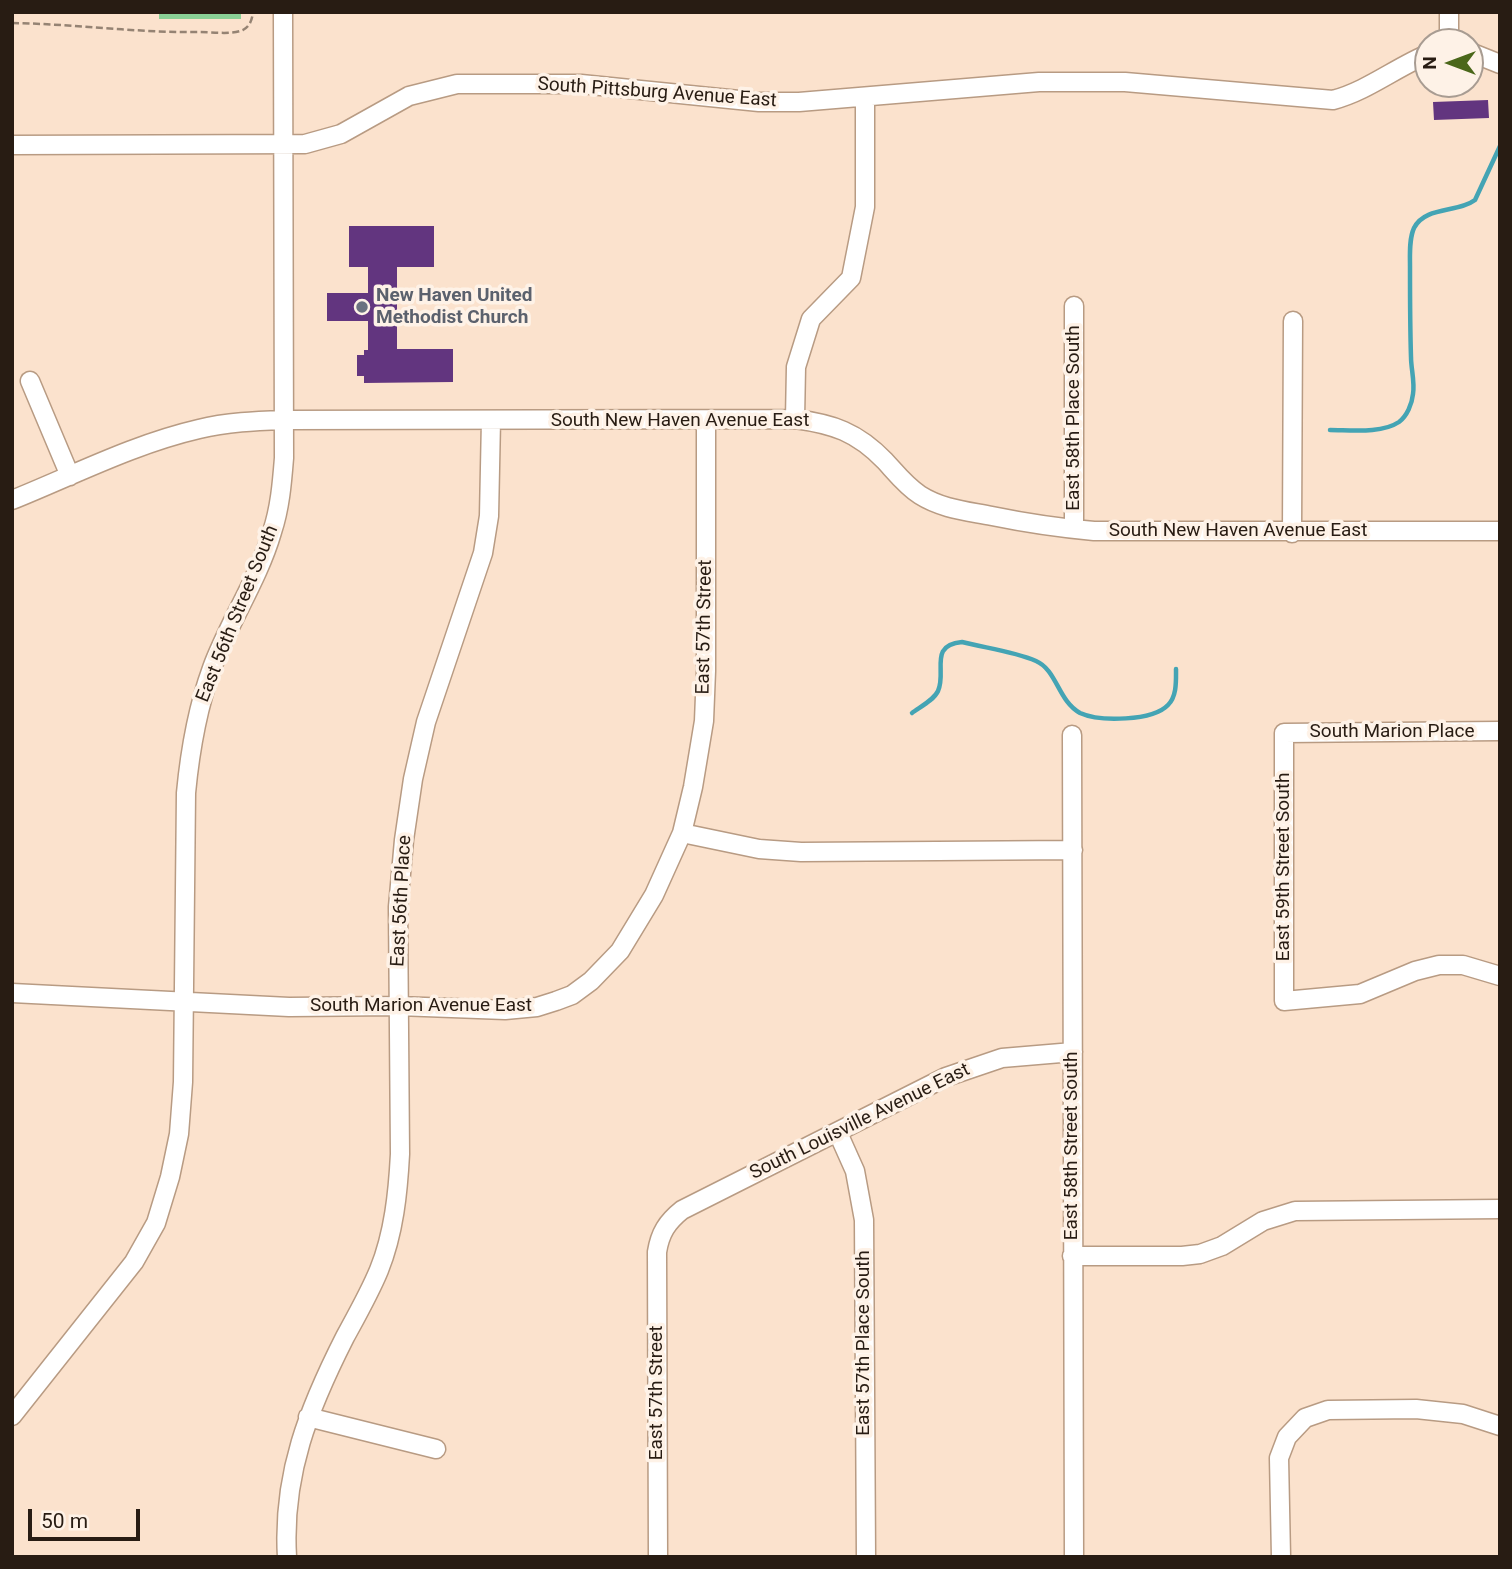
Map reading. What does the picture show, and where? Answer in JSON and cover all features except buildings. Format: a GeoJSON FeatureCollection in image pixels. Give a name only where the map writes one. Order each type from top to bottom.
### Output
{"type":"FeatureCollection","features":[{"type":"Feature","properties":{"kind":"street","name":"East 56th Street South"},"geometry":{"type":"LineString","coordinates":[[12,1416],[134,1262],[156,1223],[179,1134],[183,1082],[186,793],[194,729],[212,668],[263,559],[273,531],[280,495],[285,420],[283,12]]}},
{"type":"Feature","properties":{"kind":"street","name":"South Pittsburg Avenue East"},"geometry":{"type":"LineString","coordinates":[[12,145],[284,146],[326,140],[409,96],[457,84],[581,84],[759,102],[865,97],[1039,82],[1125,82],[1333,100],[1354,94],[1414,60]]}},
{"type":"Feature","properties":{"kind":"street"},"geometry":{"type":"LineString","coordinates":[[794,419],[796,367],[811,319],[850,278],[865,207],[865,97]]}},
{"type":"Feature","properties":{"kind":"street","name":"East 58th Place South"},"geometry":{"type":"LineString","coordinates":[[1074,306],[1074,529]]}},
{"type":"Feature","properties":{"kind":"street"},"geometry":{"type":"LineString","coordinates":[[1292,533],[1293,321]]}},
{"type":"Feature","properties":{"kind":"street"},"geometry":{"type":"LineString","coordinates":[[30,381],[70,476]]}},
{"type":"Feature","properties":{"kind":"street","name":"South New Haven Avenue East"},"geometry":{"type":"LineString","coordinates":[[12,500],[128,451],[199,429],[226,424],[285,420],[794,419],[835,426],[853,435],[870,447],[919,494],[934,502],[950,508],[1039,525],[1074,529],[1292,533],[1500,531]]}},
{"type":"Feature","properties":{"kind":"street","name":"East 56th Place"},"geometry":{"type":"LineString","coordinates":[[287,1557],[289,1494],[295,1456],[308,1416],[325,1378],[379,1269],[398,1192],[398,907],[413,779],[426,722],[483,553],[489,516],[491,420]]}},
{"type":"Feature","properties":{"kind":"street","name":"East 57th Street"},"geometry":{"type":"LineString","coordinates":[[682,832],[704,721],[706,420]]}},
{"type":"Feature","properties":{"kind":"street","name":"South Marion Place"},"geometry":{"type":"LineString","coordinates":[[1284,733],[1500,731]]}},
{"type":"Feature","properties":{"kind":"street","name":"East 59th Street South"},"geometry":{"type":"LineString","coordinates":[[1284,733],[1284,1001],[1360,994],[1415,971],[1439,965],[1463,964],[1500,976]]}},
{"type":"Feature","properties":{"kind":"street","name":"East 58th Street South"},"geometry":{"type":"LineString","coordinates":[[1072,735],[1074,1557]]}},
{"type":"Feature","properties":{"kind":"street"},"geometry":{"type":"LineString","coordinates":[[682,832],[759,849],[801,852],[1073,850]]}},
{"type":"Feature","properties":{"kind":"street","name":"South Marion Avenue East"},"geometry":{"type":"LineString","coordinates":[[12,993],[289,1007],[398,1006],[505,1010],[537,1007],[572,995],[604,969],[620,951],[654,895],[682,832]]}},
{"type":"Feature","properties":{"kind":"street","name":"South Louisville Avenue East"},"geometry":{"type":"LineString","coordinates":[[663,1230],[682,1210],[946,1077],[1002,1058],[1073,1052]]}},
{"type":"Feature","properties":{"kind":"street","name":"East 57th Place South"},"geometry":{"type":"LineString","coordinates":[[838,1133],[855,1171],[864,1220],[866,1557]]}},
{"type":"Feature","properties":{"kind":"street"},"geometry":{"type":"LineString","coordinates":[[1072,1256],[1200,1254],[1222,1246],[1263,1221],[1295,1211],[1500,1209]]}},
{"type":"Feature","properties":{"kind":"street","name":"East 57th Street"},"geometry":{"type":"LineString","coordinates":[[658,1557],[657,1252],[663,1230]]}},
{"type":"Feature","properties":{"kind":"street"},"geometry":{"type":"LineString","coordinates":[[1280,1557],[1279,1458],[1287,1437],[1305,1418],[1328,1410],[1416,1409],[1463,1414],[1500,1426]]}},
{"type":"Feature","properties":{"kind":"street"},"geometry":{"type":"LineString","coordinates":[[308,1416],[436,1449]]}},
{"type":"Feature","properties":{"kind":"path"},"geometry":{"type":"LineString","coordinates":[[12,23],[160,32],[228,32],[245,29],[250,24],[253,12]]}},
{"type":"Feature","properties":{"kind":"green space"},"geometry":{"type":"Polygon","coordinates":[[[159,12],[241,12],[241,19],[159,19],[159,12]]]}},
{"type":"Feature","properties":{"kind":"waterway"},"geometry":{"type":"LineString","coordinates":[[1330,430],[1383,428],[1399,422],[1407,413],[1412,402],[1413,389],[1410,312],[1412,232],[1426,216],[1475,200],[1500,146]]}},
{"type":"Feature","properties":{"kind":"waterway"},"geometry":{"type":"LineString","coordinates":[[912,713],[938,691],[945,648],[962,642],[1036,661],[1049,671],[1073,708],[1080,713],[1100,718],[1139,717],[1161,710],[1173,697],[1176,669]]}},
{"type":"Feature","properties":{"kind":"place","name":"New Haven United Methodist Church"},"geometry":{"type":"Point","coordinates":[362,307]}}]}
